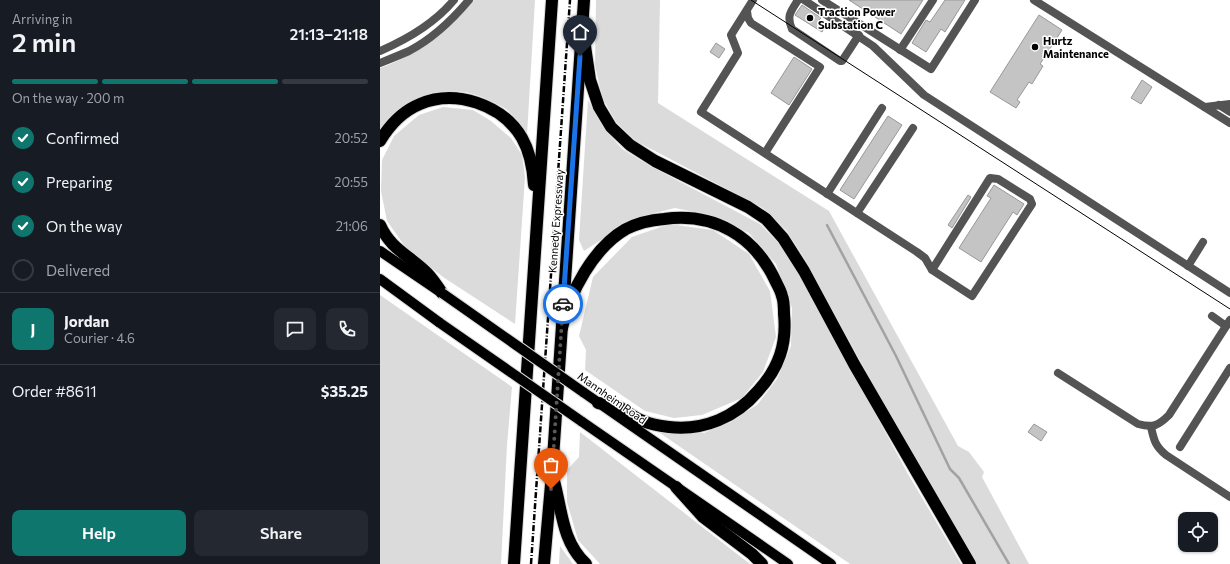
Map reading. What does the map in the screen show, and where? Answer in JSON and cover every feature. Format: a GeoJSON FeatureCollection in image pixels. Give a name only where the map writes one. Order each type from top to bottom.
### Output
{"type":"FeatureCollection","features":[{"type":"Feature","properties":{"kind":"highway","name":"Kennedy Expressway"},"geometry":{"type":"LineString","coordinates":[[514,564],[552,0]]}},
{"type":"Feature","properties":{"kind":"highway","name":"Kennedy Expressway"},"geometry":{"type":"LineString","coordinates":[[544,564],[552,473],[584,0]]}},
{"type":"Feature","properties":{"kind":"highway"},"geometry":{"type":"LineString","coordinates":[[582,26],[590,80],[599,107],[610,127],[630,145],[655,161],[748,207],[766,219],[783,238],[804,271],[854,364],[970,564]]}},
{"type":"Feature","properties":{"kind":"highway"},"geometry":{"type":"LineString","coordinates":[[380,141],[392,124],[405,112],[419,104],[434,100],[449,98],[465,100],[481,104],[497,112],[512,125],[521,136],[531,160],[534,192],[535,259]]}},
{"type":"Feature","properties":{"kind":"highway"},"geometry":{"type":"LineString","coordinates":[[562,328],[566,309],[574,291],[600,253],[615,237],[627,229],[649,221],[680,217],[705,220],[726,227],[749,243],[769,267],[782,296],[785,321],[784,346],[774,368],[762,387],[748,402],[732,414],[716,421],[703,425],[670,427],[643,422],[619,407],[598,403]]}},
{"type":"Feature","properties":{"kind":"highway"},"geometry":{"type":"LineString","coordinates":[[380,225],[390,242],[399,252],[426,272],[442,293]]}},
{"type":"Feature","properties":{"kind":"highway"},"geometry":{"type":"LineString","coordinates":[[552,473],[566,533],[572,547],[586,564]]}},
{"type":"Feature","properties":{"kind":"highway"},"geometry":{"type":"LineString","coordinates":[[676,487],[703,517],[752,554],[762,564]]}},
{"type":"Feature","properties":{"kind":"main road","name":"Mannheim Road"},"geometry":{"type":"LineString","coordinates":[[380,251],[831,564]]}},
{"type":"Feature","properties":{"kind":"main road"},"geometry":{"type":"LineString","coordinates":[[380,279],[581,421],[788,564]]}},
{"type":"Feature","properties":{"kind":"street"},"geometry":{"type":"LineString","coordinates":[[380,51],[402,41],[435,20],[454,0]]}},
{"type":"Feature","properties":{"kind":"street"},"geometry":{"type":"LineString","coordinates":[[380,63],[410,50],[431,36],[449,21],[469,0]]}},
{"type":"Feature","properties":{"kind":"street"},"geometry":{"type":"LineString","coordinates":[[753,0],[731,35],[738,53],[701,112],[925,258],[932,270],[972,296],[1032,204],[1030,199],[998,179],[990,178],[932,270]]}},
{"type":"Feature","properties":{"kind":"street"},"geometry":{"type":"LineString","coordinates":[[798,0],[791,11],[788,21],[792,29],[840,61],[842,61],[859,36]]}},
{"type":"Feature","properties":{"kind":"street"},"geometry":{"type":"LineString","coordinates":[[804,0],[873,46],[924,95],[1230,293]]}},
{"type":"Feature","properties":{"kind":"street"},"geometry":{"type":"LineString","coordinates":[[822,0],[930,69],[975,0]]}},
{"type":"Feature","properties":{"kind":"street"},"geometry":{"type":"LineString","coordinates":[[900,50],[933,0]]}},
{"type":"Feature","properties":{"kind":"street"},"geometry":{"type":"LineString","coordinates":[[1034,0],[1230,123]]}},
{"type":"Feature","properties":{"kind":"street"},"geometry":{"type":"LineString","coordinates":[[747,11],[748,18],[751,23],[820,67],[765,153]]}},
{"type":"Feature","properties":{"kind":"street"},"geometry":{"type":"LineString","coordinates":[[1205,107],[1219,105],[1230,106]]}},
{"type":"Feature","properties":{"kind":"street"},"geometry":{"type":"LineString","coordinates":[[827,194],[882,108]]}},
{"type":"Feature","properties":{"kind":"street"},"geometry":{"type":"LineString","coordinates":[[857,214],[913,128]]}},
{"type":"Feature","properties":{"kind":"street"},"geometry":{"type":"LineString","coordinates":[[1188,266],[1203,242]]}},
{"type":"Feature","properties":{"kind":"street"},"geometry":{"type":"LineString","coordinates":[[1058,373],[1138,424],[1151,427],[1162,422],[1169,415],[1228,323],[1212,316]]}},
{"type":"Feature","properties":{"kind":"street"},"geometry":{"type":"LineString","coordinates":[[1180,447],[1230,368]]}},
{"type":"Feature","properties":{"kind":"street"},"geometry":{"type":"LineString","coordinates":[[1151,427],[1154,442],[1162,452],[1230,497]]}},
{"type":"Feature","properties":{"kind":"shaded area"},"geometry":{"type":"Polygon","coordinates":[[[474,0],[535,0],[527,135],[515,118],[503,107],[482,97],[452,91],[431,94],[411,102],[389,118],[380,131],[380,68],[406,57],[419,49],[443,30],[474,0]]]}},
{"type":"Feature","properties":{"kind":"shaded area"},"geometry":{"type":"Polygon","coordinates":[[[596,0],[660,0],[658,103],[829,211],[958,446],[969,452],[984,472],[982,477],[1029,564],[976,564],[879,395],[803,256],[786,230],[763,208],[636,141],[616,122],[602,97],[595,65],[596,0]]]}},
{"type":"Feature","properties":{"kind":"shaded area"},"geometry":{"type":"Polygon","coordinates":[[[588,100],[603,127],[622,149],[650,166],[760,224],[782,247],[808,290],[908,474],[961,564],[850,564],[660,433],[704,433],[731,422],[758,404],[777,379],[791,346],[792,308],[776,264],[749,233],[714,216],[675,208],[635,218],[584,251],[579,240],[588,100]]]}},
{"type":"Feature","properties":{"kind":"shaded area"},"geometry":{"type":"Polygon","coordinates":[[[443,107],[473,110],[491,121],[511,138],[522,155],[525,177],[515,324],[443,277],[406,248],[387,221],[381,191],[382,160],[394,136],[419,115],[443,107]]]}},
{"type":"Feature","properties":{"kind":"shaded area"},"geometry":{"type":"Polygon","coordinates":[[[669,224],[713,230],[749,254],[770,291],[776,337],[763,372],[742,398],[702,415],[674,418],[645,411],[585,370],[586,350],[579,336],[593,277],[632,237],[669,224]]]}},
{"type":"Feature","properties":{"kind":"shaded area"},"geometry":{"type":"Polygon","coordinates":[[[380,295],[512,387],[507,445],[501,564],[380,564],[380,295]]]}},
{"type":"Feature","properties":{"kind":"shaded area"},"geometry":{"type":"Polygon","coordinates":[[[580,432],[750,564],[600,564],[578,540],[567,502],[567,470],[579,457],[580,432]]]}},
{"type":"Feature","properties":{"kind":"shaded area"},"geometry":{"type":"Polygon","coordinates":[[[560,546],[573,564],[559,564],[560,546]]]}},
{"type":"Feature","properties":{"kind":"building"},"geometry":{"type":"Polygon","coordinates":[[[849,0],[923,0],[901,34],[849,0]]]}},
{"type":"Feature","properties":{"kind":"building"},"geometry":{"type":"Polygon","coordinates":[[[945,0],[965,0],[945,32],[941,29],[926,52],[912,43],[926,20],[930,22],[945,0]]]}},
{"type":"Feature","properties":{"kind":"building","name":"Traction Power Substation C"},"geometry":{"type":"Polygon","coordinates":[[[802,5],[821,18],[819,20],[826,25],[822,32],[795,15],[802,5]]]}},
{"type":"Feature","properties":{"kind":"building","name":"Hurtz Maintenance"},"geometry":{"type":"Polygon","coordinates":[[[1039,15],[1062,30],[1040,64],[1043,66],[1032,84],[1029,82],[1017,100],[1020,102],[1016,108],[990,92],[1039,15]]]}},
{"type":"Feature","properties":{"kind":"building"},"geometry":{"type":"Polygon","coordinates":[[[716,43],[725,49],[719,58],[710,52],[716,43]]]}},
{"type":"Feature","properties":{"kind":"building"},"geometry":{"type":"Polygon","coordinates":[[[794,57],[812,69],[789,105],[771,93],[794,57]]]}},
{"type":"Feature","properties":{"kind":"building"},"geometry":{"type":"Polygon","coordinates":[[[1142,80],[1152,87],[1141,104],[1131,98],[1142,80]]]}},
{"type":"Feature","properties":{"kind":"building"},"geometry":{"type":"Polygon","coordinates":[[[888,116],[902,125],[854,199],[840,190],[888,116]]]}},
{"type":"Feature","properties":{"kind":"building"},"geometry":{"type":"Polygon","coordinates":[[[994,185],[1024,204],[1017,215],[1013,212],[981,262],[959,248],[991,198],[987,196],[994,185]]]}},
{"type":"Feature","properties":{"kind":"building"},"geometry":{"type":"Polygon","coordinates":[[[968,195],[971,197],[952,228],[948,225],[968,195]]]}},
{"type":"Feature","properties":{"kind":"building"},"geometry":{"type":"Polygon","coordinates":[[[1034,424],[1047,432],[1041,441],[1028,432],[1034,424]]]}},
{"type":"Feature","properties":{"kind":"waterway"},"geometry":{"type":"LineString","coordinates":[[827,225],[896,356],[950,469],[959,478],[1009,564]]}},
{"type":"Feature","properties":{"kind":"tram line"},"geometry":{"type":"LineString","coordinates":[[751,0],[1230,309]]}},
{"type":"Feature","properties":{"kind":"railway"},"geometry":{"type":"LineString","coordinates":[[531,564],[570,0]]}},
{"type":"Feature","properties":{"kind":"way so far"},"geometry":{"type":"LineString","coordinates":[[551,489],[563,304]]}},
{"type":"Feature","properties":{"kind":"place","name":"Traction Power Substation C"},"geometry":{"type":"Point","coordinates":[810,18]}},
{"type":"Feature","properties":{"kind":"place","name":"Hurtz Maintenance"},"geometry":{"type":"Point","coordinates":[1035,47]}},
{"type":"Feature","properties":{"kind":"route"},"geometry":{"type":"LineString","coordinates":[[563,304],[580,56]]}}]}
